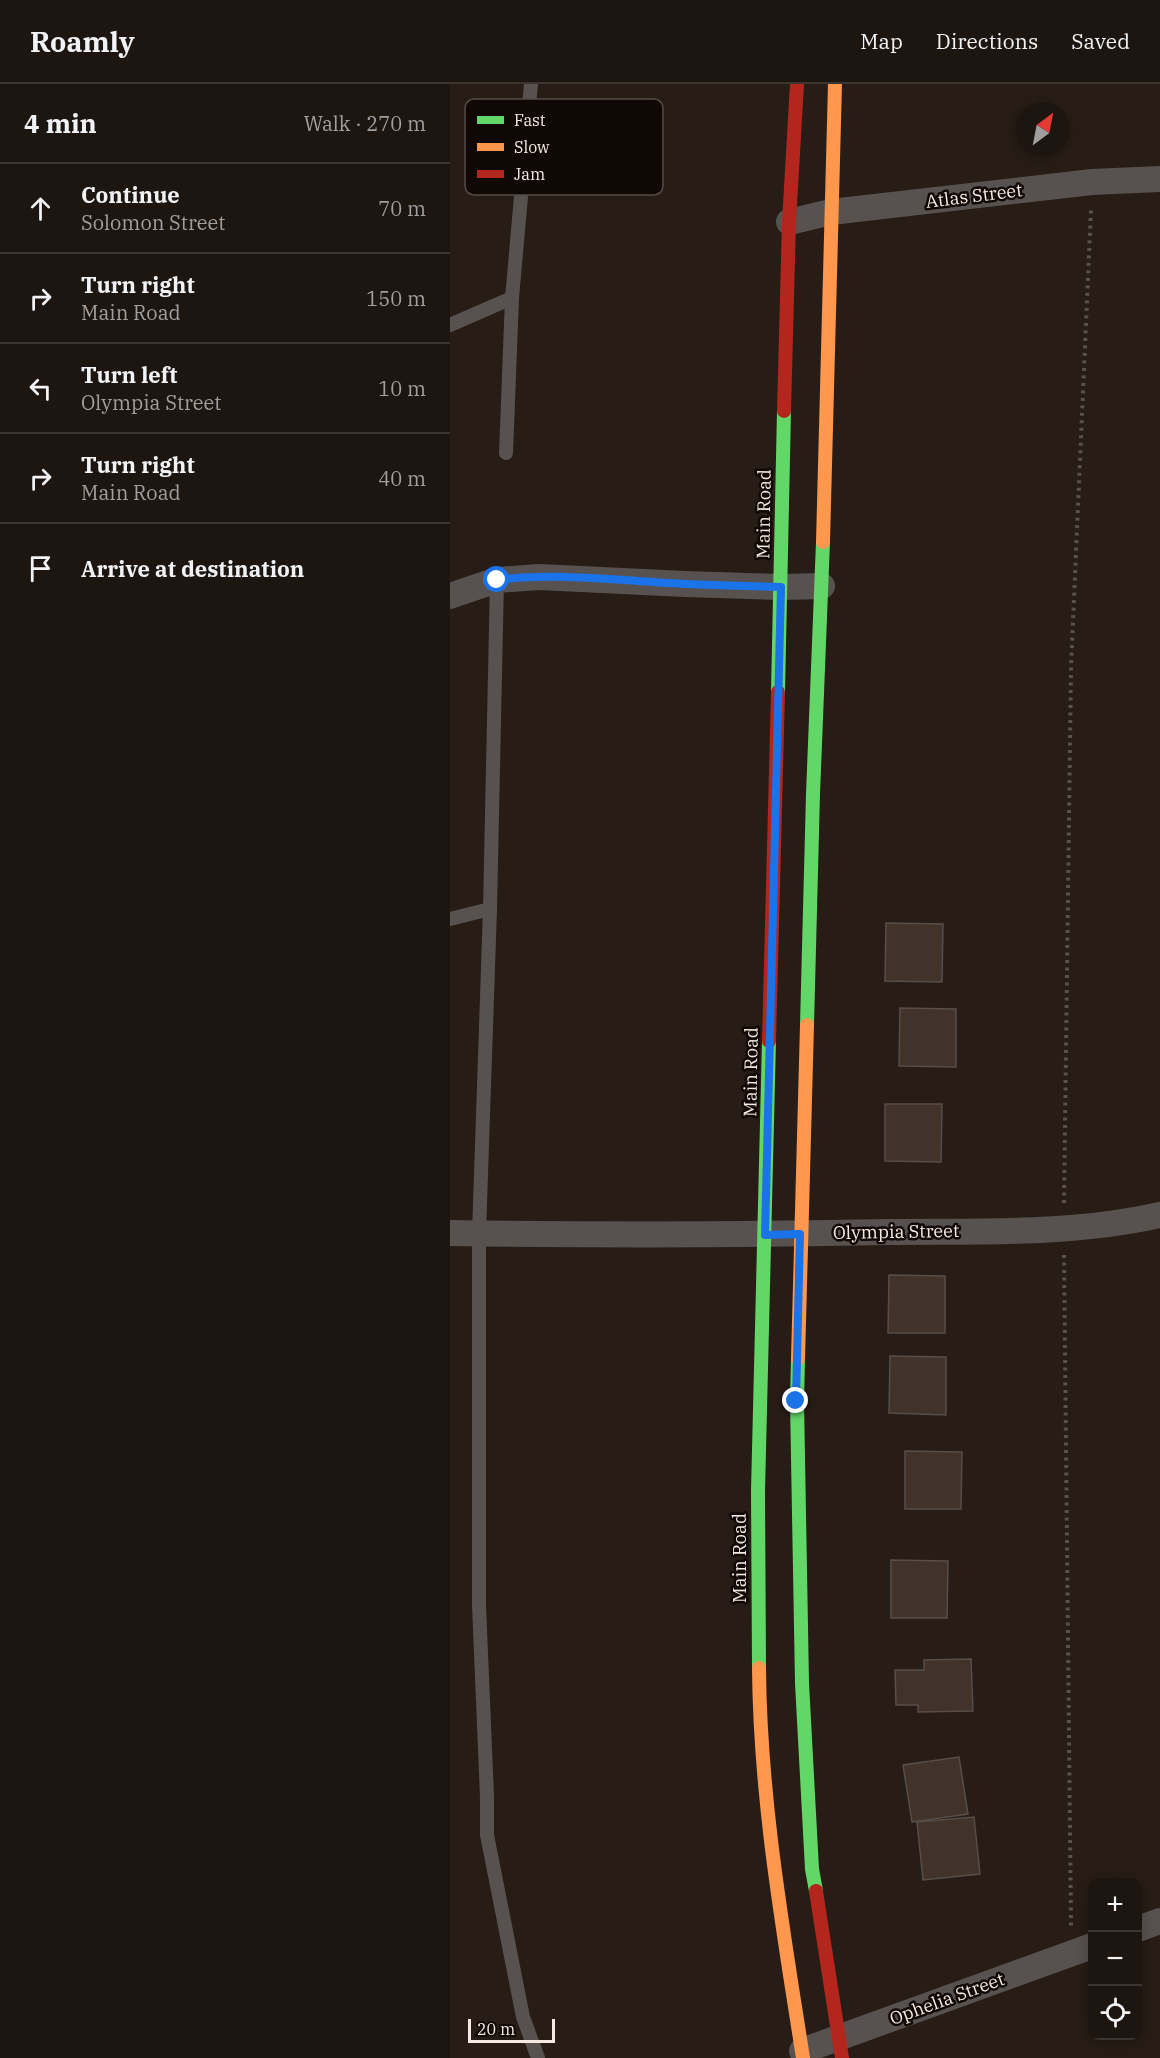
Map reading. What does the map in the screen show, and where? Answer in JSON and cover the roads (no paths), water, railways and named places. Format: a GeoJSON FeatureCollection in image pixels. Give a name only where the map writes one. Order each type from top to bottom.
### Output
{"type":"FeatureCollection","features":[{"type":"Feature","properties":{"kind":"street","name":"Main Road"},"geometry":{"type":"LineString","coordinates":[[797,84],[789,222],[758,1491],[759,1686],[762,1740],[774,1867],[803,2054]]}},
{"type":"Feature","properties":{"kind":"street"},"geometry":{"type":"LineString","coordinates":[[835,84],[822,586],[813,806],[796,1401],[802,1683],[812,1869],[840,2048]]}},
{"type":"Feature","properties":{"kind":"street","name":"Atlas Street"},"geometry":{"type":"LineString","coordinates":[[789,222],[831,212],[1092,182],[1160,179]]}},
{"type":"Feature","properties":{"kind":"street"},"geometry":{"type":"LineString","coordinates":[[450,596],[497,580],[539,577],[685,584],[822,586]]}},
{"type":"Feature","properties":{"kind":"street","name":"Olympia Street"},"geometry":{"type":"LineString","coordinates":[[450,1233],[765,1235],[1063,1230],[1121,1224],[1160,1215]]}},
{"type":"Feature","properties":{"kind":"street"},"geometry":{"type":"LineString","coordinates":[[1142,1927],[1160,1921]]}},
{"type":"Feature","properties":{"kind":"street","name":"Ophelia Street"},"geometry":{"type":"LineString","coordinates":[[803,2054],[840,2048],[1082,1950]]}},
{"type":"Feature","properties":{"kind":"lane"},"geometry":{"type":"LineString","coordinates":[[530,99],[531,84]]}},
{"type":"Feature","properties":{"kind":"lane"},"geometry":{"type":"LineString","coordinates":[[506,453],[512,298],[521,195]]}},
{"type":"Feature","properties":{"kind":"lane"},"geometry":{"type":"LineString","coordinates":[[450,325],[512,298]]}},
{"type":"Feature","properties":{"kind":"lane"},"geometry":{"type":"LineString","coordinates":[[497,580],[490,909],[479,1233],[479,1605],[488,1797],[487,1835],[523,2018],[538,2058]]}},
{"type":"Feature","properties":{"kind":"lane"},"geometry":{"type":"LineString","coordinates":[[450,920],[490,909]]}}]}
